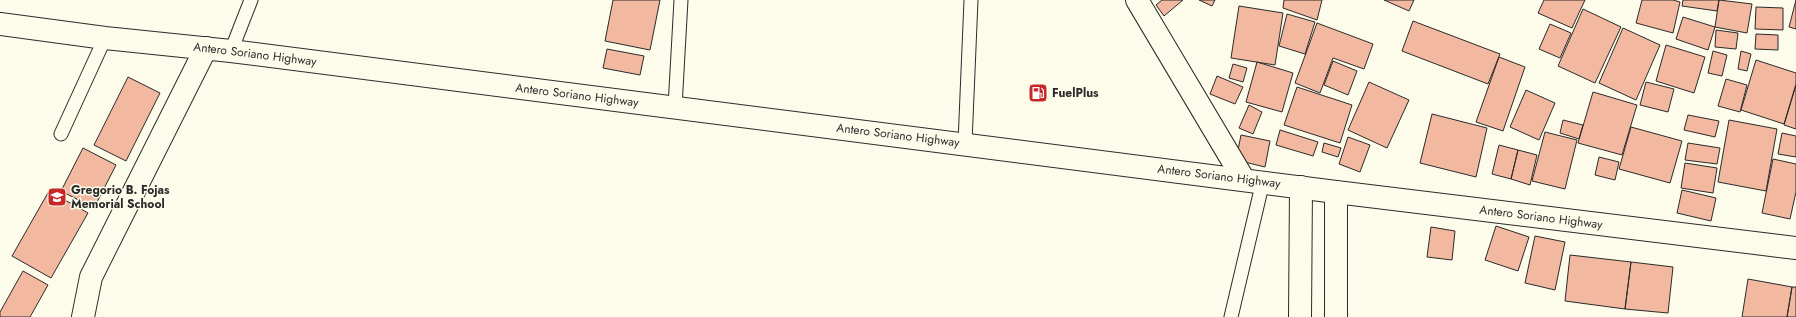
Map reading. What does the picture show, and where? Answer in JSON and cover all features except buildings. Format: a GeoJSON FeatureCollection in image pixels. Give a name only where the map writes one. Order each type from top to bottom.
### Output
{"type":"FeatureCollection","features":[{"type":"Feature","properties":{"kind":"main road"},"geometry":{"type":"LineString","coordinates":[[1137,0],[1253,181]]}},
{"type":"Feature","properties":{"kind":"main road","name":"Antero Soriano Highway"},"geometry":{"type":"LineString","coordinates":[[0,24],[105,38],[231,51],[965,143],[1336,192],[1796,248]]}},
{"type":"Feature","properties":{"kind":"main road"},"geometry":{"type":"LineString","coordinates":[[83,317],[91,277],[206,48]]}},
{"type":"Feature","properties":{"kind":"main road"},"geometry":{"type":"LineString","coordinates":[[1300,317],[1301,187]]}},
{"type":"Feature","properties":{"kind":"main road"},"geometry":{"type":"LineString","coordinates":[[1336,192],[1336,317]]}},
{"type":"Feature","properties":{"kind":"lane"},"geometry":{"type":"LineString","coordinates":[[231,51],[251,0]]}},
{"type":"Feature","properties":{"kind":"lane"},"geometry":{"type":"LineString","coordinates":[[674,107],[681,0]]}},
{"type":"Feature","properties":{"kind":"lane"},"geometry":{"type":"LineString","coordinates":[[965,143],[971,0]]}},
{"type":"Feature","properties":{"kind":"lane"},"geometry":{"type":"LineString","coordinates":[[61,134],[105,38]]}},
{"type":"Feature","properties":{"kind":"lane"},"geometry":{"type":"LineString","coordinates":[[1231,317],[1253,181]]}},
{"type":"Feature","properties":{"kind":"place","name":"FuelPlus"},"geometry":{"type":"Point","coordinates":[1038,93]}},
{"type":"Feature","properties":{"kind":"place","name":"Gregorio B. Fojas Memorial School"},"geometry":{"type":"Point","coordinates":[57,197]}}]}
